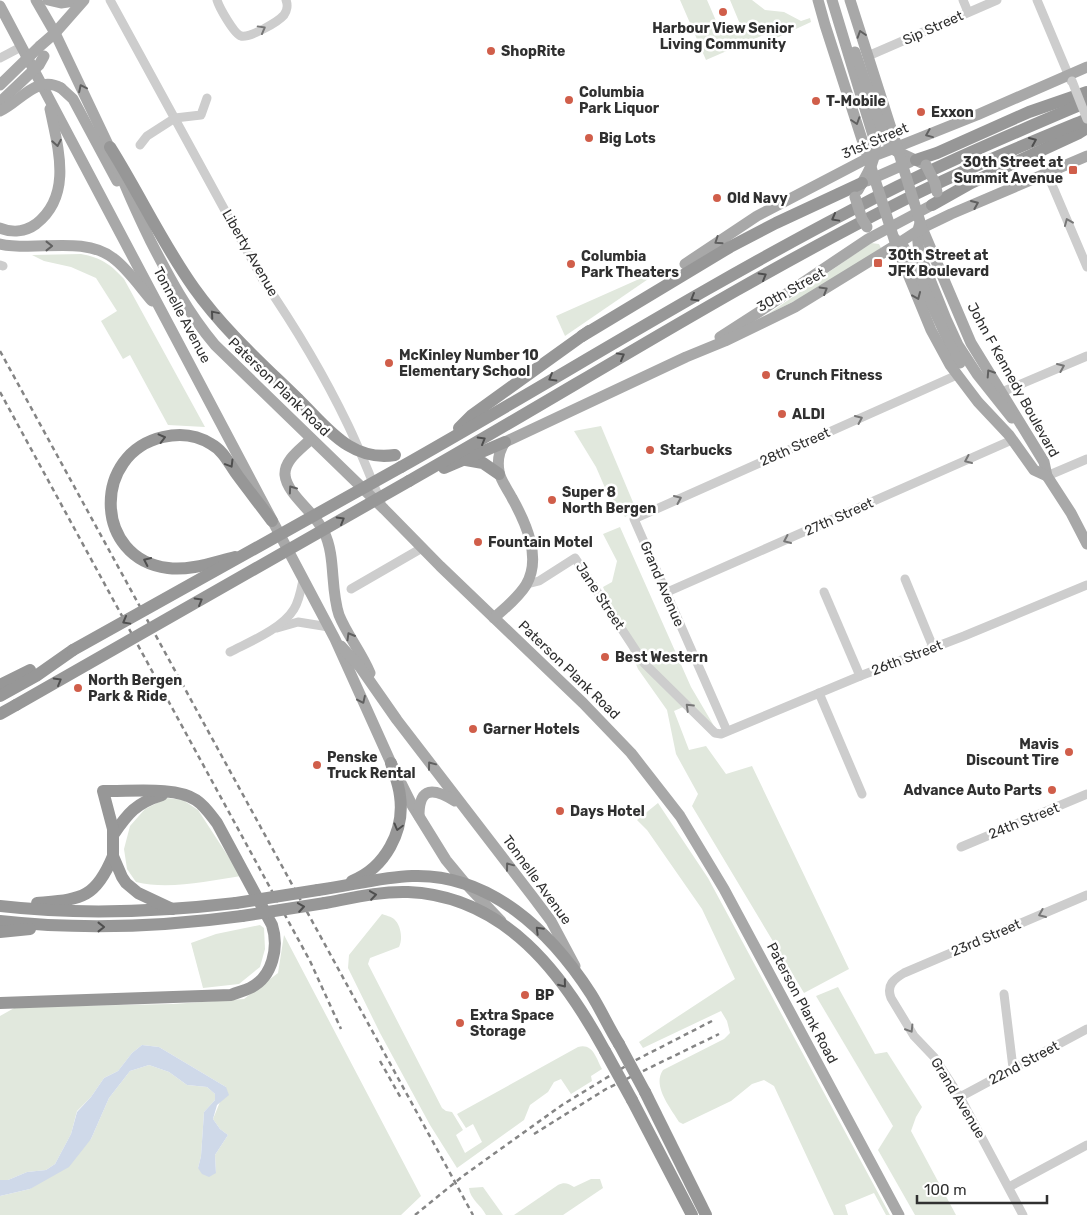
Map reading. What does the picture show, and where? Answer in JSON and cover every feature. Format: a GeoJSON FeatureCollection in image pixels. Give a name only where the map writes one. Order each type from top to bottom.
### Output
{"type":"FeatureCollection","features":[{"type":"Feature","properties":{"kind":"highway"},"geometry":{"type":"LineString","coordinates":[[921,162],[936,153],[1029,112],[1087,92]]}},
{"type":"Feature","properties":{"kind":"highway"},"geometry":{"type":"LineString","coordinates":[[0,685],[73,650],[245,555],[398,461],[429,451],[558,375],[844,213],[947,163],[1087,102]]}},
{"type":"Feature","properties":{"kind":"highway"},"geometry":{"type":"LineString","coordinates":[[0,714],[501,429],[612,361],[843,231],[949,178],[1087,119]]}},
{"type":"Feature","properties":{"kind":"highway"},"geometry":{"type":"LineString","coordinates":[[932,205],[971,183],[1087,128]]}},
{"type":"Feature","properties":{"kind":"highway"},"geometry":{"type":"LineString","coordinates":[[110,147],[168,248],[203,300],[228,331],[350,448],[373,456],[398,461]]}},
{"type":"Feature","properties":{"kind":"highway"},"geometry":{"type":"LineString","coordinates":[[582,336],[730,247],[776,223],[862,183]]}},
{"type":"Feature","properties":{"kind":"highway"},"geometry":{"type":"LineString","coordinates":[[444,442],[472,415],[628,302],[685,264]]}},
{"type":"Feature","properties":{"kind":"highway"},"geometry":{"type":"LineString","coordinates":[[245,555],[182,568],[150,564],[137,556],[124,544],[112,517],[112,491],[118,472],[128,456],[139,447],[156,439],[174,435],[192,436],[211,443],[222,452],[272,521]]}},
{"type":"Feature","properties":{"kind":"highway"},"geometry":{"type":"LineString","coordinates":[[409,481],[466,460],[505,442]]}},
{"type":"Feature","properties":{"kind":"highway"},"geometry":{"type":"LineString","coordinates":[[466,460],[483,463],[499,474]]}},
{"type":"Feature","properties":{"kind":"highway"},"geometry":{"type":"LineString","coordinates":[[0,696],[36,676],[73,650]]}},
{"type":"Feature","properties":{"kind":"highway"},"geometry":{"type":"LineString","coordinates":[[333,888],[356,880],[369,871],[383,857],[392,843],[398,829],[401,812],[400,795],[391,762]]}},
{"type":"Feature","properties":{"kind":"highway"},"geometry":{"type":"LineString","coordinates":[[105,796],[113,809],[125,813],[147,800],[171,792]]}},
{"type":"Feature","properties":{"kind":"highway"},"geometry":{"type":"LineString","coordinates":[[0,1003],[232,995],[252,987],[265,976],[272,963],[275,942],[273,930],[264,908],[217,823],[207,809],[183,794],[171,792],[105,796]]}},
{"type":"Feature","properties":{"kind":"highway"},"geometry":{"type":"LineString","coordinates":[[1,906],[68,900],[83,896],[99,883],[108,870],[113,856],[113,835],[105,796]]}},
{"type":"Feature","properties":{"kind":"highway"},"geometry":{"type":"LineString","coordinates":[[113,835],[131,810]]}},
{"type":"Feature","properties":{"kind":"highway"},"geometry":{"type":"LineString","coordinates":[[113,856],[122,877],[132,889],[172,909]]}},
{"type":"Feature","properties":{"kind":"highway"},"geometry":{"type":"LineString","coordinates":[[1,906],[80,912],[172,909],[236,903],[413,876],[451,879],[465,883],[501,901],[533,924],[554,946],[592,996]]}},
{"type":"Feature","properties":{"kind":"highway"},"geometry":{"type":"LineString","coordinates":[[0,920],[68,926],[178,924],[390,893],[421,893],[444,897],[466,904],[505,924]]}},
{"type":"Feature","properties":{"kind":"highway","name":"Tonnelle Avenue"},"geometry":{"type":"LineString","coordinates":[[505,924],[526,943],[569,991],[586,1016],[692,1215]]}},
{"type":"Feature","properties":{"kind":"highway"},"geometry":{"type":"LineString","coordinates":[[0,932],[68,926]]}},
{"type":"Feature","properties":{"kind":"highway","name":"Tonnelle Avenue"},"geometry":{"type":"LineString","coordinates":[[592,996],[645,1092],[705,1212]]}},
{"type":"Feature","properties":{"kind":"main road","name":"Paterson Plank Road"},"geometry":{"type":"LineString","coordinates":[[36,0],[55,33],[110,147],[135,210],[170,280],[186,307],[226,357],[583,703],[631,753],[680,816],[724,889],[899,1215]]}},
{"type":"Feature","properties":{"kind":"main road"},"geometry":{"type":"LineString","coordinates":[[48,0],[61,3],[83,0]]}},
{"type":"Feature","properties":{"kind":"main road"},"geometry":{"type":"LineString","coordinates":[[0,85],[42,51],[83,0]]}},
{"type":"Feature","properties":{"kind":"main road","name":"John F Kennedy Boulevard"},"geometry":{"type":"LineString","coordinates":[[818,0],[896,245],[931,330],[957,375],[978,402],[1010,438],[1034,470],[1047,476]]}},
{"type":"Feature","properties":{"kind":"main road"},"geometry":{"type":"LineString","coordinates":[[832,0],[876,149],[873,163],[855,197],[862,219],[872,230],[898,240],[907,252],[952,349],[1010,438]]}},
{"type":"Feature","properties":{"kind":"main road"},"geometry":{"type":"LineString","coordinates":[[839,0],[883,134],[888,144],[896,151],[921,162],[935,183],[937,192],[932,205],[922,220],[917,239],[919,252],[946,319],[966,358],[993,397],[1025,432]]}},
{"type":"Feature","properties":{"kind":"main road","name":"John F Kennedy Boulevard"},"geometry":{"type":"LineString","coordinates":[[850,0],[922,228],[965,330],[1044,462],[1047,476]]}},
{"type":"Feature","properties":{"kind":"main road","name":"Tonnelle Avenue"},"geometry":{"type":"LineString","coordinates":[[0,6],[329,627],[391,762],[419,816],[439,850],[465,883],[505,924]]}},
{"type":"Feature","properties":{"kind":"main road"},"geometry":{"type":"LineString","coordinates":[[0,102],[39,65],[42,51]]}},
{"type":"Feature","properties":{"kind":"main road","name":"31st Street"},"geometry":{"type":"LineString","coordinates":[[685,264],[757,216],[868,158],[1070,78],[1087,67]]}},
{"type":"Feature","properties":{"kind":"main road","name":"Paterson Plank Road"},"geometry":{"type":"LineString","coordinates":[[0,112],[37,86],[53,84],[61,88],[73,99],[117,181],[135,210]]}},
{"type":"Feature","properties":{"kind":"main road"},"geometry":{"type":"LineString","coordinates":[[0,228],[16,231],[28,229],[45,215],[57,196],[60,182],[60,162],[47,95]]}},
{"type":"Feature","properties":{"kind":"main road","name":"30th Street"},"geometry":{"type":"LineString","coordinates":[[505,442],[795,307],[922,228],[1087,156]]}},
{"type":"Feature","properties":{"kind":"main road"},"geometry":{"type":"LineString","coordinates":[[862,183],[921,162]]}},
{"type":"Feature","properties":{"kind":"main road"},"geometry":{"type":"LineString","coordinates":[[686,357],[765,308],[872,230],[932,205]]}},
{"type":"Feature","properties":{"kind":"main road"},"geometry":{"type":"LineString","coordinates":[[0,244],[16,246],[83,246],[98,250],[111,256],[124,267],[132,279],[163,313]]}},
{"type":"Feature","properties":{"kind":"main road"},"geometry":{"type":"LineString","coordinates":[[311,439],[288,463],[286,479],[290,489],[316,518],[326,536],[330,548],[334,594],[339,615],[366,664],[380,695]]}},
{"type":"Feature","properties":{"kind":"main road"},"geometry":{"type":"LineString","coordinates":[[494,618],[510,604],[527,584],[532,567],[531,546],[522,516],[499,474],[498,456],[505,442]]}},
{"type":"Feature","properties":{"kind":"main road"},"geometry":{"type":"LineString","coordinates":[[1047,476],[1071,513],[1087,544]]}},
{"type":"Feature","properties":{"kind":"main road","name":"Tonnelle Avenue"},"geometry":{"type":"LineString","coordinates":[[335,639],[360,667],[461,804],[547,916],[592,996]]}},
{"type":"Feature","properties":{"kind":"main road"},"geometry":{"type":"LineString","coordinates":[[419,816],[421,800],[431,791],[440,792],[461,804]]}},
{"type":"Feature","properties":{"kind":"street","name":"Liberty Avenue"},"geometry":{"type":"LineString","coordinates":[[110,0],[263,280],[288,316],[347,424],[384,509]]}},
{"type":"Feature","properties":{"kind":"street"},"geometry":{"type":"LineString","coordinates":[[217,0],[227,19],[237,34],[241,36],[248,36],[284,15],[288,4],[286,0]]}},
{"type":"Feature","properties":{"kind":"street"},"geometry":{"type":"LineString","coordinates":[[963,0],[968,12]]}},
{"type":"Feature","properties":{"kind":"street","name":"Sip Street"},"geometry":{"type":"LineString","coordinates":[[868,56],[998,0]]}},
{"type":"Feature","properties":{"kind":"street"},"geometry":{"type":"LineString","coordinates":[[1037,0],[1087,119]]}},
{"type":"Feature","properties":{"kind":"street"},"geometry":{"type":"LineString","coordinates":[[0,58],[22,47]]}},
{"type":"Feature","properties":{"kind":"street"},"geometry":{"type":"LineString","coordinates":[[140,145],[147,136],[175,118],[201,115],[207,98]]}},
{"type":"Feature","properties":{"kind":"street"},"geometry":{"type":"LineString","coordinates":[[1047,172],[1087,267]]}},
{"type":"Feature","properties":{"kind":"street"},"geometry":{"type":"LineString","coordinates":[[1002,392],[1087,356]]}},
{"type":"Feature","properties":{"kind":"street","name":"28th Street"},"geometry":{"type":"LineString","coordinates":[[634,519],[957,375]]}},
{"type":"Feature","properties":{"kind":"street","name":"27th Street"},"geometry":{"type":"LineString","coordinates":[[665,593],[1010,438]]}},
{"type":"Feature","properties":{"kind":"street"},"geometry":{"type":"LineString","coordinates":[[1047,476],[1087,459]]}},
{"type":"Feature","properties":{"kind":"street","name":"Grand Avenue"},"geometry":{"type":"LineString","coordinates":[[634,519],[727,731]]}},
{"type":"Feature","properties":{"kind":"street"},"geometry":{"type":"LineString","coordinates":[[351,589],[422,548]]}},
{"type":"Feature","properties":{"kind":"street","name":"Jane Street"},"geometry":{"type":"LineString","coordinates":[[527,584],[539,581],[576,558],[644,663],[716,733],[720,734],[727,731]]}},
{"type":"Feature","properties":{"kind":"street"},"geometry":{"type":"LineString","coordinates":[[905,579],[933,647]]}},
{"type":"Feature","properties":{"kind":"street"},"geometry":{"type":"LineString","coordinates":[[230,652],[272,629],[290,614],[294,609],[303,580]]}},
{"type":"Feature","properties":{"kind":"street","name":"26th Street"},"geometry":{"type":"LineString","coordinates":[[727,731],[1087,585]]}},
{"type":"Feature","properties":{"kind":"street"},"geometry":{"type":"LineString","coordinates":[[824,592],[860,676]]}},
{"type":"Feature","properties":{"kind":"street"},"geometry":{"type":"LineString","coordinates":[[272,629],[298,622],[329,627]]}},
{"type":"Feature","properties":{"kind":"street"},"geometry":{"type":"LineString","coordinates":[[819,693],[862,794]]}},
{"type":"Feature","properties":{"kind":"street","name":"24th Street"},"geometry":{"type":"LineString","coordinates":[[961,847],[1087,794]]}},
{"type":"Feature","properties":{"kind":"street","name":"23rd Street"},"geometry":{"type":"LineString","coordinates":[[889,986],[894,979],[904,973],[1087,895]]}},
{"type":"Feature","properties":{"kind":"street","name":"Grand Avenue"},"geometry":{"type":"LineString","coordinates":[[889,986],[888,992],[914,1036],[934,1057],[960,1097],[1023,1215]]}},
{"type":"Feature","properties":{"kind":"street"},"geometry":{"type":"LineString","coordinates":[[1004,994],[1013,1068]]}},
{"type":"Feature","properties":{"kind":"street","name":"22nd Street"},"geometry":{"type":"LineString","coordinates":[[960,1097],[1087,1029]]}},
{"type":"Feature","properties":{"kind":"street"},"geometry":{"type":"LineString","coordinates":[[1009,1187],[1087,1145]]}},
{"type":"Feature","properties":{"kind":"shaded area"},"geometry":{"type":"Polygon","coordinates":[[[680,0],[707,0],[720,30],[726,27],[727,30],[740,24],[730,0],[752,0],[765,10],[784,12],[801,21],[810,18],[811,22],[770,41],[766,34],[706,60],[680,0]]]}},
{"type":"Feature","properties":{"kind":"shaded area"},"geometry":{"type":"Polygon","coordinates":[[[871,243],[879,244],[881,248],[812,292],[768,314],[871,243]]]}},
{"type":"Feature","properties":{"kind":"shaded area"},"geometry":{"type":"Polygon","coordinates":[[[81,254],[95,257],[105,262],[124,279],[205,427],[168,425],[130,355],[123,359],[101,321],[117,311],[96,278],[71,267],[44,261],[32,255],[81,254]]]}},
{"type":"Feature","properties":{"kind":"shaded area"},"geometry":{"type":"Polygon","coordinates":[[[655,272],[657,273],[565,336],[556,316],[655,272]]]}},
{"type":"Feature","properties":{"kind":"shaded area"},"geometry":{"type":"Polygon","coordinates":[[[601,426],[635,507],[630,510],[632,513],[625,517],[617,503],[615,503],[612,497],[609,497],[596,467],[574,431],[601,426]]]}},
{"type":"Feature","properties":{"kind":"shaded area"},"geometry":{"type":"Polygon","coordinates":[[[620,527],[691,687],[714,726],[683,707],[674,711],[689,750],[706,746],[726,774],[752,766],[849,969],[804,993],[692,806],[698,794],[676,754],[667,710],[638,669],[603,587],[612,582],[617,561],[603,534],[620,527]]]}},
{"type":"Feature","properties":{"kind":"shaded area"},"geometry":{"type":"Polygon","coordinates":[[[167,798],[183,800],[198,810],[241,876],[175,885],[136,882],[127,869],[124,849],[130,826],[145,809],[167,798]]]}},
{"type":"Feature","properties":{"kind":"shaded area"},"geometry":{"type":"Polygon","coordinates":[[[658,803],[708,878],[890,1215],[886,1215],[874,1193],[845,1205],[848,1215],[834,1215],[774,1086],[764,1080],[752,1084],[731,1101],[683,1124],[679,1122],[667,1103],[660,1083],[660,1076],[663,1070],[724,1039],[730,1033],[727,1021],[721,1011],[643,1048],[639,1042],[735,979],[702,909],[647,830],[637,820],[658,803]]]}},
{"type":"Feature","properties":{"kind":"shaded area"},"geometry":{"type":"Polygon","coordinates":[[[382,914],[394,919],[398,925],[401,932],[400,944],[399,947],[370,958],[368,964],[442,1108],[452,1112],[463,1130],[456,1135],[465,1153],[482,1142],[473,1124],[466,1128],[457,1114],[578,1047],[583,1046],[591,1049],[602,1069],[591,1076],[592,1081],[571,1094],[561,1079],[554,1082],[548,1092],[530,1105],[524,1120],[457,1168],[430,1125],[380,1033],[348,968],[349,955],[382,914]]]}},
{"type":"Feature","properties":{"kind":"shaded area"},"geometry":{"type":"Polygon","coordinates":[[[260,925],[264,928],[265,949],[260,967],[239,984],[203,988],[191,943],[216,934],[260,925]]]}},
{"type":"Feature","properties":{"kind":"shaded area"},"geometry":{"type":"Polygon","coordinates":[[[284,935],[421,1196],[401,1215],[0,1215],[0,1196],[30,1189],[91,1139],[109,1098],[130,1071],[149,1065],[169,1072],[187,1085],[207,1087],[215,1094],[215,1100],[204,1112],[201,1156],[198,1168],[216,1173],[215,1155],[228,1135],[220,1129],[213,1119],[226,1087],[159,1047],[142,1045],[132,1053],[118,1071],[104,1078],[91,1097],[77,1111],[71,1134],[55,1164],[46,1170],[27,1172],[8,1180],[0,1180],[0,1016],[16,1007],[173,1004],[244,999],[278,973],[284,935]]]}},
{"type":"Feature","properties":{"kind":"shaded area"},"geometry":{"type":"Polygon","coordinates":[[[838,987],[875,1054],[887,1052],[922,1107],[911,1131],[956,1215],[915,1215],[878,1150],[893,1126],[816,996],[838,987]]]}},
{"type":"Feature","properties":{"kind":"shaded area"},"geometry":{"type":"Polygon","coordinates":[[[591,1179],[600,1179],[603,1188],[563,1215],[514,1215],[562,1183],[574,1187],[591,1179]]]}},
{"type":"Feature","properties":{"kind":"shaded area"},"geometry":{"type":"Polygon","coordinates":[[[483,1187],[503,1215],[486,1215],[474,1199],[469,1188],[483,1187]]]}},
{"type":"Feature","properties":{"kind":"water"},"geometry":{"type":"Polygon","coordinates":[[[142,1045],[159,1047],[226,1087],[229,1095],[217,1105],[213,1119],[220,1129],[228,1135],[215,1155],[216,1173],[209,1177],[202,1174],[198,1168],[201,1156],[204,1112],[215,1100],[215,1094],[207,1087],[187,1085],[169,1072],[149,1065],[130,1071],[109,1098],[91,1139],[69,1167],[30,1189],[0,1196],[0,1180],[8,1180],[27,1172],[46,1170],[55,1164],[71,1134],[77,1112],[91,1097],[104,1078],[118,1071],[132,1053],[142,1045]]]}},
{"type":"Feature","properties":{"kind":"railway"},"geometry":{"type":"LineString","coordinates":[[0,351],[473,1215]]}},
{"type":"Feature","properties":{"kind":"railway"},"geometry":{"type":"LineString","coordinates":[[0,392],[310,961],[341,1029]]}},
{"type":"Feature","properties":{"kind":"railway"},"geometry":{"type":"LineString","coordinates":[[415,1215],[463,1176],[562,1105],[634,1061],[712,1021]]}},
{"type":"Feature","properties":{"kind":"railway"},"geometry":{"type":"LineString","coordinates":[[534,1134],[606,1089],[719,1034]]}},
{"type":"Feature","properties":{"kind":"railway"},"geometry":{"type":"LineString","coordinates":[[380,1061],[402,1100]]}},
{"type":"Feature","properties":{"kind":"place","name":"Harbour View Senior Living Community"},"geometry":{"type":"Point","coordinates":[723,12]}},
{"type":"Feature","properties":{"kind":"place","name":"ShopRite"},"geometry":{"type":"Point","coordinates":[491,51]}},
{"type":"Feature","properties":{"kind":"place","name":"Columbia Park Liquor"},"geometry":{"type":"Point","coordinates":[569,100]}},
{"type":"Feature","properties":{"kind":"place","name":"T-Mobile"},"geometry":{"type":"Point","coordinates":[816,101]}},
{"type":"Feature","properties":{"kind":"place","name":"Exxon"},"geometry":{"type":"Point","coordinates":[921,112]}},
{"type":"Feature","properties":{"kind":"place","name":"Big Lots"},"geometry":{"type":"Point","coordinates":[589,138]}},
{"type":"Feature","properties":{"kind":"place","name":"30th Street at Summit Avenue"},"geometry":{"type":"Point","coordinates":[1073,170]}},
{"type":"Feature","properties":{"kind":"place","name":"Old Navy"},"geometry":{"type":"Point","coordinates":[717,198]}},
{"type":"Feature","properties":{"kind":"place","name":"30th Street at JFK Boulevard"},"geometry":{"type":"Point","coordinates":[878,263]}},
{"type":"Feature","properties":{"kind":"place","name":"Columbia Park Theaters"},"geometry":{"type":"Point","coordinates":[571,264]}},
{"type":"Feature","properties":{"kind":"place","name":"McKinley Number 10 Elementary School"},"geometry":{"type":"Point","coordinates":[389,363]}},
{"type":"Feature","properties":{"kind":"place","name":"Crunch Fitness"},"geometry":{"type":"Point","coordinates":[766,375]}},
{"type":"Feature","properties":{"kind":"place","name":"ALDI"},"geometry":{"type":"Point","coordinates":[782,414]}},
{"type":"Feature","properties":{"kind":"place","name":"Starbucks"},"geometry":{"type":"Point","coordinates":[650,450]}},
{"type":"Feature","properties":{"kind":"place","name":"Super 8 North Bergen"},"geometry":{"type":"Point","coordinates":[552,500]}},
{"type":"Feature","properties":{"kind":"place","name":"Fountain Motel"},"geometry":{"type":"Point","coordinates":[478,542]}},
{"type":"Feature","properties":{"kind":"place","name":"Best Western"},"geometry":{"type":"Point","coordinates":[605,657]}},
{"type":"Feature","properties":{"kind":"place","name":"North Bergen Park & Ride"},"geometry":{"type":"Point","coordinates":[78,688]}},
{"type":"Feature","properties":{"kind":"place","name":"Garner Hotels"},"geometry":{"type":"Point","coordinates":[473,729]}},
{"type":"Feature","properties":{"kind":"place","name":"Mavis Discount Tire"},"geometry":{"type":"Point","coordinates":[1069,752]}},
{"type":"Feature","properties":{"kind":"place","name":"Penske Truck Rental"},"geometry":{"type":"Point","coordinates":[317,765]}},
{"type":"Feature","properties":{"kind":"place","name":"Advance Auto Parts"},"geometry":{"type":"Point","coordinates":[1052,790]}},
{"type":"Feature","properties":{"kind":"place","name":"Days Hotel"},"geometry":{"type":"Point","coordinates":[560,811]}},
{"type":"Feature","properties":{"kind":"place","name":"BP"},"geometry":{"type":"Point","coordinates":[525,995]}},
{"type":"Feature","properties":{"kind":"place","name":"Extra Space Storage"},"geometry":{"type":"Point","coordinates":[460,1023]}}]}
